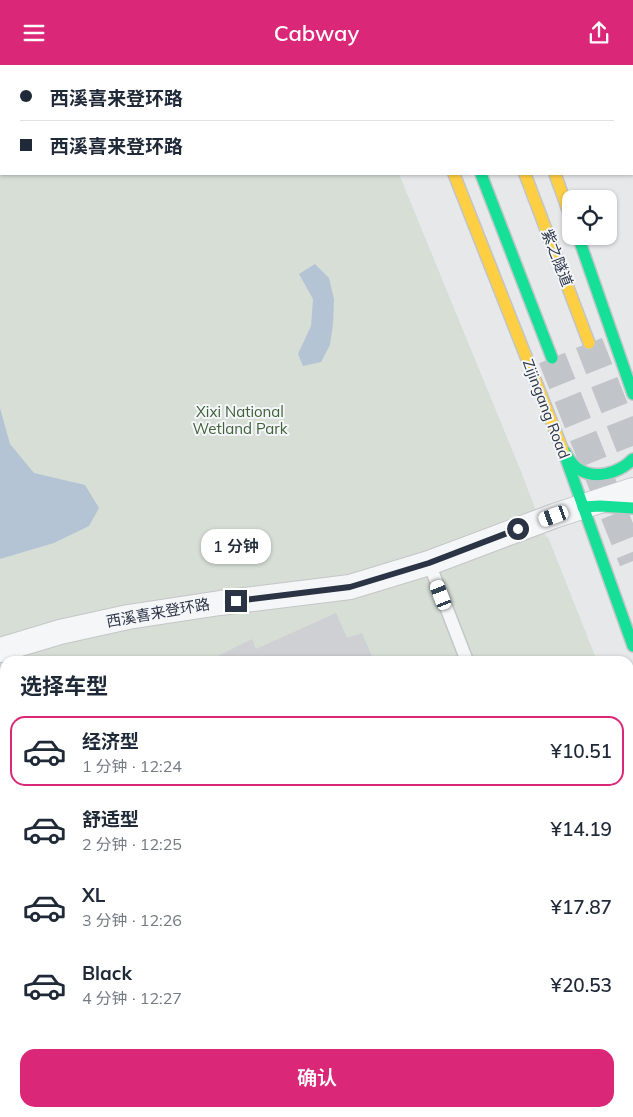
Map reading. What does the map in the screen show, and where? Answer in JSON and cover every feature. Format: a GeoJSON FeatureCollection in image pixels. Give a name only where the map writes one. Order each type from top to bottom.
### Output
{"type":"FeatureCollection","features":[{"type":"Feature","properties":{"kind":"main road","name":"Zijingang Road"},"geometry":{"type":"LineString","coordinates":[[454,175],[562,449],[633,646]]}},
{"type":"Feature","properties":{"kind":"main road","name":"Zijingang Road"},"geometry":{"type":"LineString","coordinates":[[481,175],[552,358]]}},
{"type":"Feature","properties":{"kind":"main road","name":"紫之隧道"},"geometry":{"type":"LineString","coordinates":[[525,175],[589,343]]}},
{"type":"Feature","properties":{"kind":"main road"},"geometry":{"type":"LineString","coordinates":[[556,175],[562,192]]}},
{"type":"Feature","properties":{"kind":"main road"},"geometry":{"type":"LineString","coordinates":[[581,245],[633,394]]}},
{"type":"Feature","properties":{"kind":"main road"},"geometry":{"type":"LineString","coordinates":[[562,449],[575,466],[586,473],[607,473],[620,469],[633,459]]}},
{"type":"Feature","properties":{"kind":"main road"},"geometry":{"type":"LineString","coordinates":[[583,507],[633,508]]}},
{"type":"Feature","properties":{"kind":"street","name":"西溪喜来登环路"},"geometry":{"type":"LineString","coordinates":[[0,650],[60,632],[128,617],[350,587],[429,563],[554,516],[633,490]]}},
{"type":"Feature","properties":{"kind":"lane"},"geometry":{"type":"LineString","coordinates":[[429,563],[465,656]]}},
{"type":"Feature","properties":{"kind":"green space","name":"Xixi National Wetland Park"},"geometry":{"type":"Polygon","coordinates":[[[0,175],[399,175],[595,656],[0,656],[0,175]]]}},
{"type":"Feature","properties":{"kind":"water"},"geometry":{"type":"Polygon","coordinates":[[[315,264],[329,278],[334,299],[333,324],[330,345],[321,362],[303,366],[298,354],[311,326],[313,299],[299,274],[315,264]]]}},
{"type":"Feature","properties":{"kind":"water"},"geometry":{"type":"Polygon","coordinates":[[[0,408],[10,444],[34,473],[85,485],[99,508],[89,526],[54,543],[0,559],[0,408]]]}},
{"type":"Feature","properties":{"kind":"building"},"geometry":{"type":"Polygon","coordinates":[[[336,613],[347,638],[362,633],[372,656],[218,656],[252,639],[256,649],[336,613]]]}},
{"type":"Feature","properties":{"kind":"tunnel"},"geometry":{"type":"LineString","coordinates":[[589,343],[633,455]]}},
{"type":"Feature","properties":{"kind":"tunnel"},"geometry":{"type":"LineString","coordinates":[[552,358],[633,561]]}},
{"type":"Feature","properties":{"kind":"traffic: fast"},"geometry":{"type":"LineString","coordinates":[[481,175],[552,358]]}},
{"type":"Feature","properties":{"kind":"traffic: fast"},"geometry":{"type":"LineString","coordinates":[[581,245],[633,394]]}},
{"type":"Feature","properties":{"kind":"traffic: fast"},"geometry":{"type":"LineString","coordinates":[[565,452],[577,468],[584,472],[599,475],[621,468],[633,459]]}},
{"type":"Feature","properties":{"kind":"traffic: fast"},"geometry":{"type":"LineString","coordinates":[[564,453],[633,646]]}},
{"type":"Feature","properties":{"kind":"traffic: fast"},"geometry":{"type":"LineString","coordinates":[[583,507],[633,508]]}},
{"type":"Feature","properties":{"kind":"traffic: slow"},"geometry":{"type":"LineString","coordinates":[[454,175],[564,453]]}},
{"type":"Feature","properties":{"kind":"traffic: slow"},"geometry":{"type":"LineString","coordinates":[[525,175],[589,343]]}},
{"type":"Feature","properties":{"kind":"traffic: slow"},"geometry":{"type":"LineString","coordinates":[[555,175],[562,193]]}},
{"type":"Feature","properties":{"kind":"route"},"geometry":{"type":"LineString","coordinates":[[236,601],[350,587],[429,563],[518,529]]}}]}
